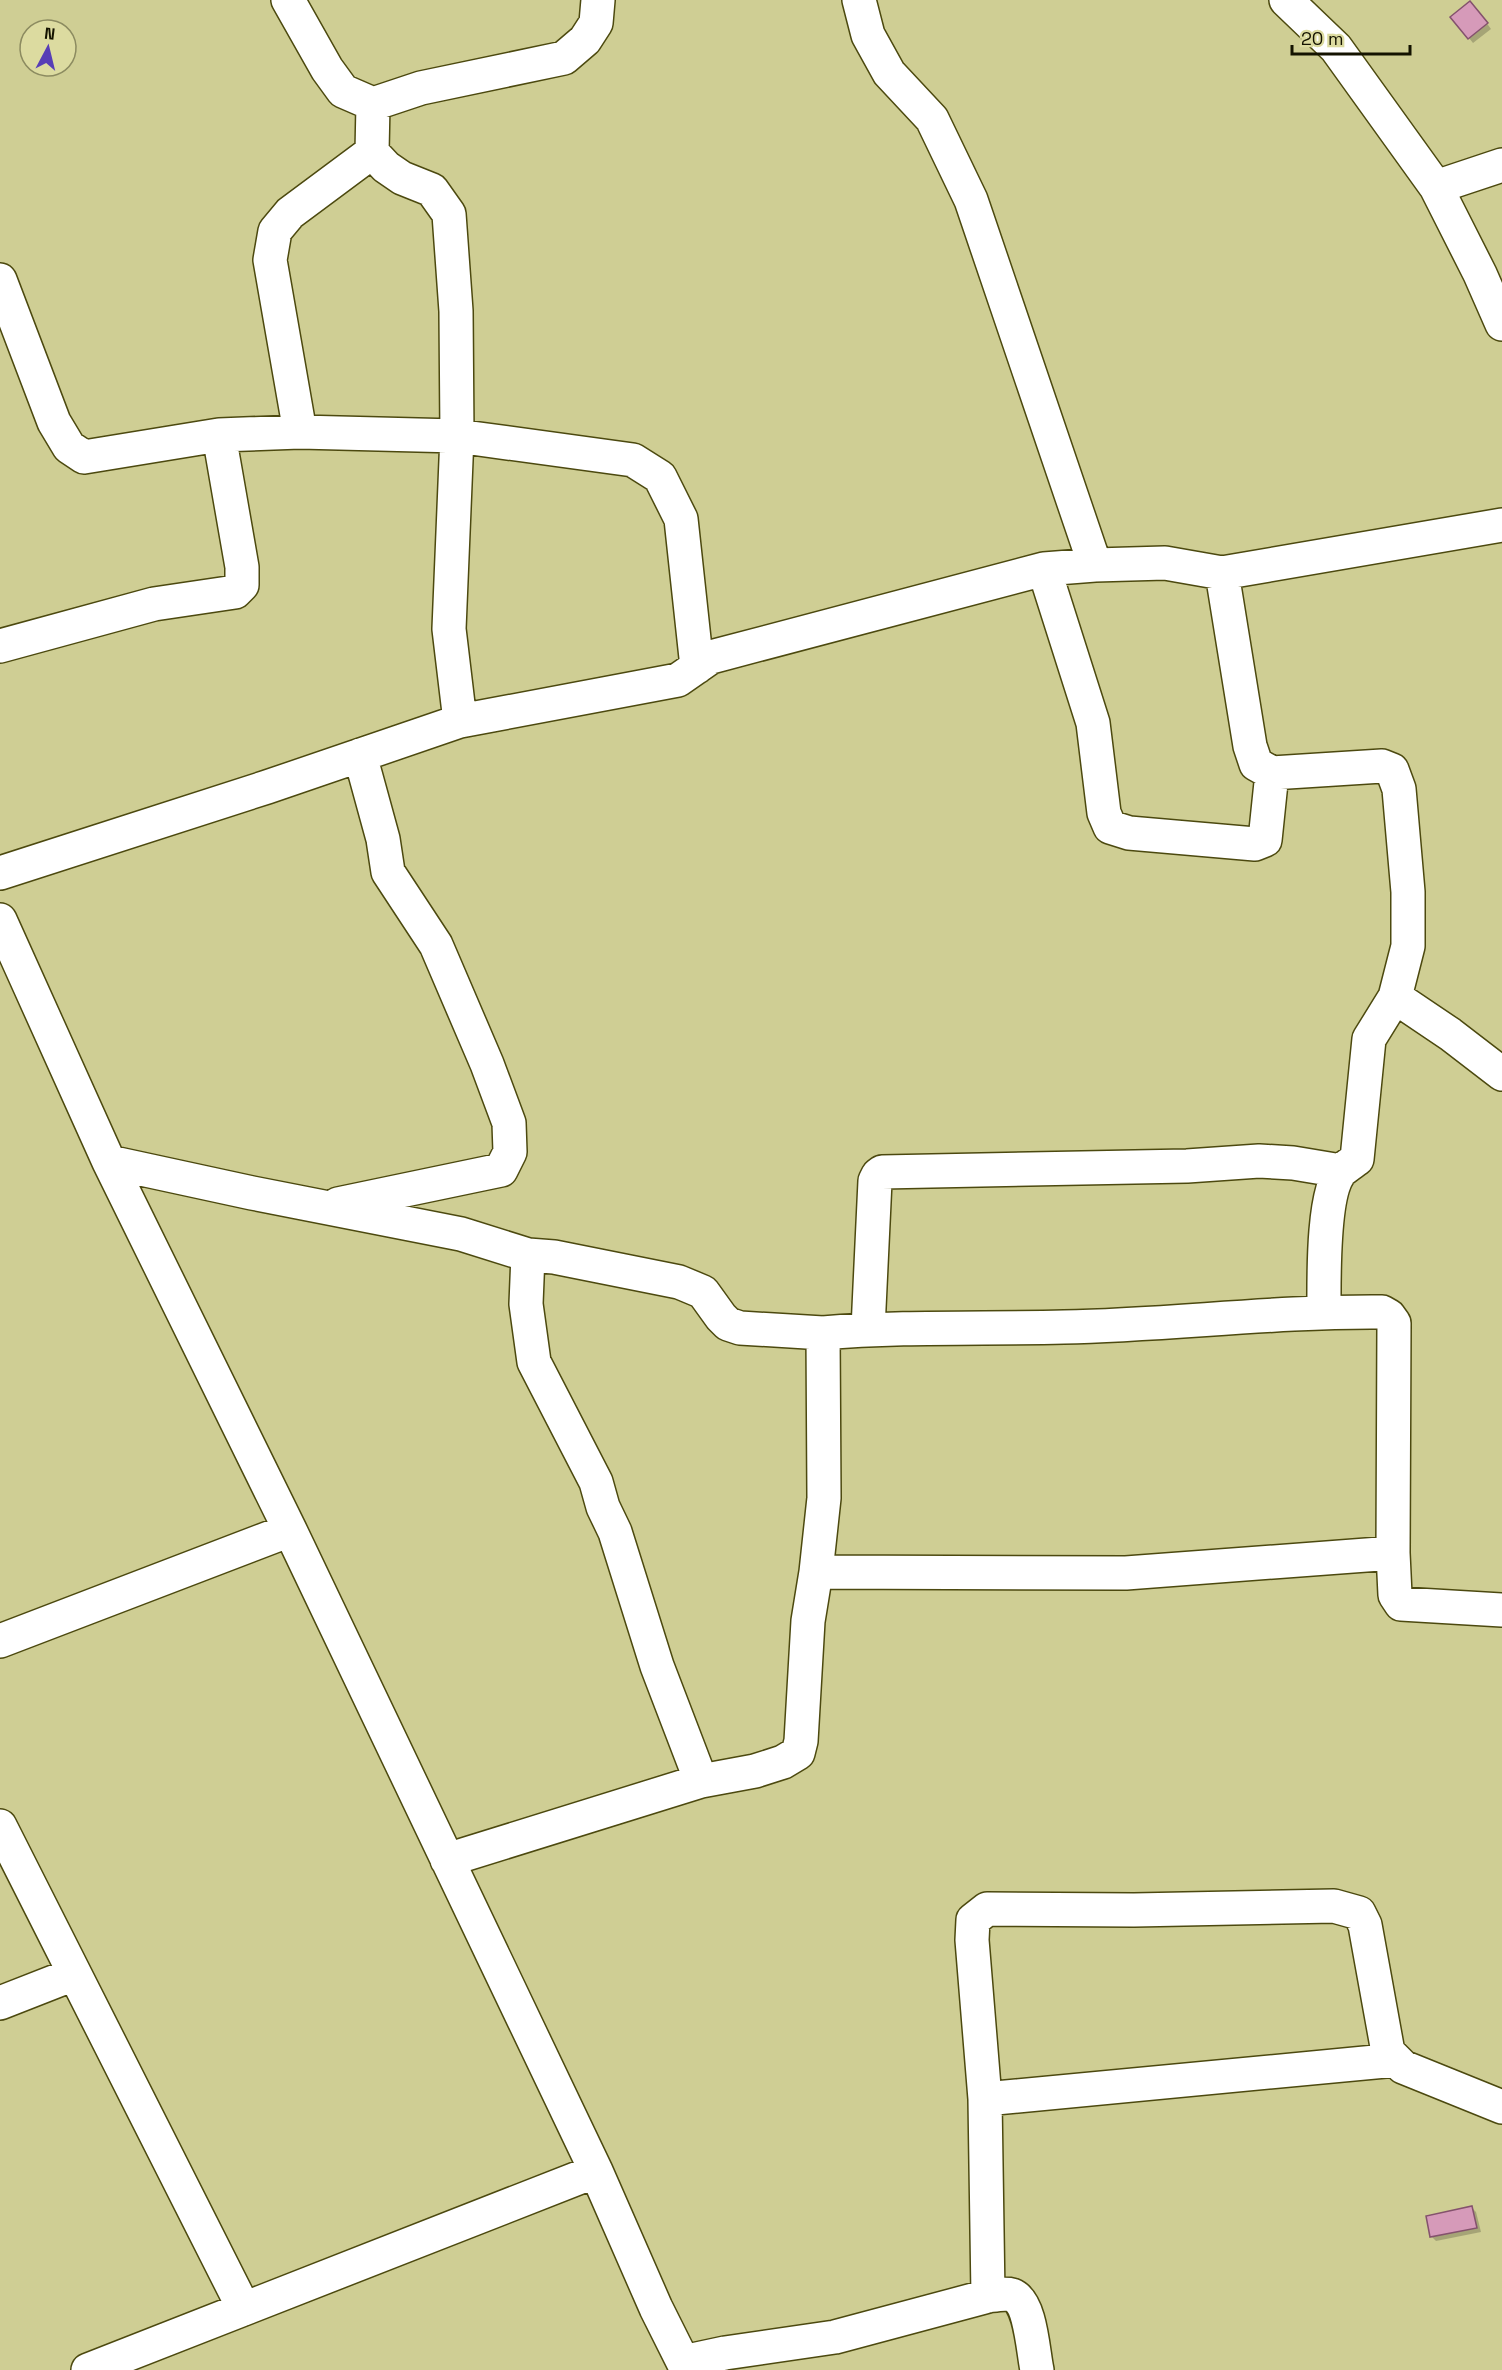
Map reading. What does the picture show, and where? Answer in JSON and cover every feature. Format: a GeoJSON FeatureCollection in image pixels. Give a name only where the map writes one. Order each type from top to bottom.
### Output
{"type":"FeatureCollection","features":[{"type":"Feature","properties":{"kind":"street"},"geometry":{"type":"LineString","coordinates":[[288,0],[327,69],[343,91],[373,104],[421,88],[564,58],[585,40],[596,23],[598,0]]}},
{"type":"Feature","properties":{"kind":"street"},"geometry":{"type":"LineString","coordinates":[[859,0],[868,35],[889,73],[932,119],[971,200],[1095,565]]}},
{"type":"Feature","properties":{"kind":"street"},"geometry":{"type":"LineString","coordinates":[[1286,0],[1336,48],[1436,187],[1480,274],[1502,324]]}},
{"type":"Feature","properties":{"kind":"street"},"geometry":{"type":"LineString","coordinates":[[373,104],[372,152],[386,167],[402,178],[432,190],[448,214],[456,311],[457,436],[449,629],[460,721]]}},
{"type":"Feature","properties":{"kind":"street"},"geometry":{"type":"LineString","coordinates":[[300,432],[270,260],[275,231],[290,213],[372,152]]}},
{"type":"Feature","properties":{"kind":"street"},"geometry":{"type":"LineString","coordinates":[[1436,187],[1502,165]]}},
{"type":"Feature","properties":{"kind":"street"},"geometry":{"type":"LineString","coordinates":[[0,280],[54,422],[69,447],[84,457],[219,435],[300,432],[457,436],[633,460],[660,477],[681,519],[697,667]]}},
{"type":"Feature","properties":{"kind":"street"},"geometry":{"type":"LineString","coordinates":[[0,646],[154,604],[236,592],[242,585],[242,567],[219,435]]}},
{"type":"Feature","properties":{"kind":"street"},"geometry":{"type":"LineString","coordinates":[[0,873],[460,721],[678,680],[711,657],[1044,569],[1095,565],[1165,564],[1222,573],[1502,525]]}},
{"type":"Feature","properties":{"kind":"street"},"geometry":{"type":"LineString","coordinates":[[1044,569],[1093,723],[1104,813],[1110,827],[1129,833],[1220,841],[1255,843],[1265,840],[1272,773]]}},
{"type":"Feature","properties":{"kind":"street"},"geometry":{"type":"LineString","coordinates":[[1222,573],[1250,746],[1256,764],[1272,773],[1382,766],[1392,770],[1399,789],[1408,892],[1408,946],[1395,997],[1370,1039],[1357,1159],[1341,1171],[1329,1205],[1324,1257],[1324,1312]]}},
{"type":"Feature","properties":{"kind":"street"},"geometry":{"type":"LineString","coordinates":[[324,1207],[501,1170],[510,1152],[509,1123],[436,945],[388,872],[383,839],[360,755]]}},
{"type":"Feature","properties":{"kind":"street"},"geometry":{"type":"LineString","coordinates":[[0,920],[109,1162],[290,1530],[596,2171],[685,2366],[725,2353],[835,2337],[988,2296],[1010,2295],[1021,2301],[1026,2313],[1036,2370]]}},
{"type":"Feature","properties":{"kind":"street"},"geometry":{"type":"LineString","coordinates":[[1395,997],[1450,1034],[1502,1074]]}},
{"type":"Feature","properties":{"kind":"street"},"geometry":{"type":"LineString","coordinates":[[868,1329],[875,1181],[882,1172],[1187,1166],[1259,1161],[1293,1163],[1341,1171]]}},
{"type":"Feature","properties":{"kind":"street"},"geometry":{"type":"LineString","coordinates":[[109,1162],[461,1234],[528,1255],[566,1259],[679,1282],[703,1292],[728,1324],[740,1328],[823,1333],[868,1329],[1066,1327],[1324,1312],[1382,1312],[1394,1323],[1392,1553],[1395,1595],[1401,1604],[1502,1610]]}},
{"type":"Feature","properties":{"kind":"street"},"geometry":{"type":"LineString","coordinates":[[528,1255],[526,1304],[534,1362],[596,1482],[603,1507],[615,1532],[657,1666],[701,1781]]}},
{"type":"Feature","properties":{"kind":"street"},"geometry":{"type":"LineString","coordinates":[[447,1860],[701,1781],[755,1771],[783,1762],[798,1753],[801,1741],[808,1622],[824,1498],[823,1333]]}},
{"type":"Feature","properties":{"kind":"street"},"geometry":{"type":"LineString","coordinates":[[0,1641],[290,1530]]}},
{"type":"Feature","properties":{"kind":"street"},"geometry":{"type":"LineString","coordinates":[[816,1572],[1126,1574],[1392,1553]]}},
{"type":"Feature","properties":{"kind":"street"},"geometry":{"type":"LineString","coordinates":[[0,1826],[244,2309]]}},
{"type":"Feature","properties":{"kind":"street"},"geometry":{"type":"LineString","coordinates":[[988,2296],[985,2099],[972,1940],[974,1920],[987,1909],[1134,1910],[1334,1906],[1359,1913],[1365,1925],[1388,2052],[1403,2067],[1502,2107]]}},
{"type":"Feature","properties":{"kind":"street"},"geometry":{"type":"LineString","coordinates":[[0,2003],[74,1974]]}},
{"type":"Feature","properties":{"kind":"street"},"geometry":{"type":"LineString","coordinates":[[985,2099],[1396,2060]]}},
{"type":"Feature","properties":{"kind":"street"},"geometry":{"type":"LineString","coordinates":[[88,2370],[596,2171]]}},
{"type":"Feature","properties":{"kind":"building"},"geometry":{"type":"Polygon","coordinates":[[[1470,1],[1488,23],[1468,39],[1450,17],[1470,1]]]}},
{"type":"Feature","properties":{"kind":"building"},"geometry":{"type":"Polygon","coordinates":[[[1472,2206],[1477,2228],[1430,2237],[1426,2216],[1472,2206]]]}}]}
